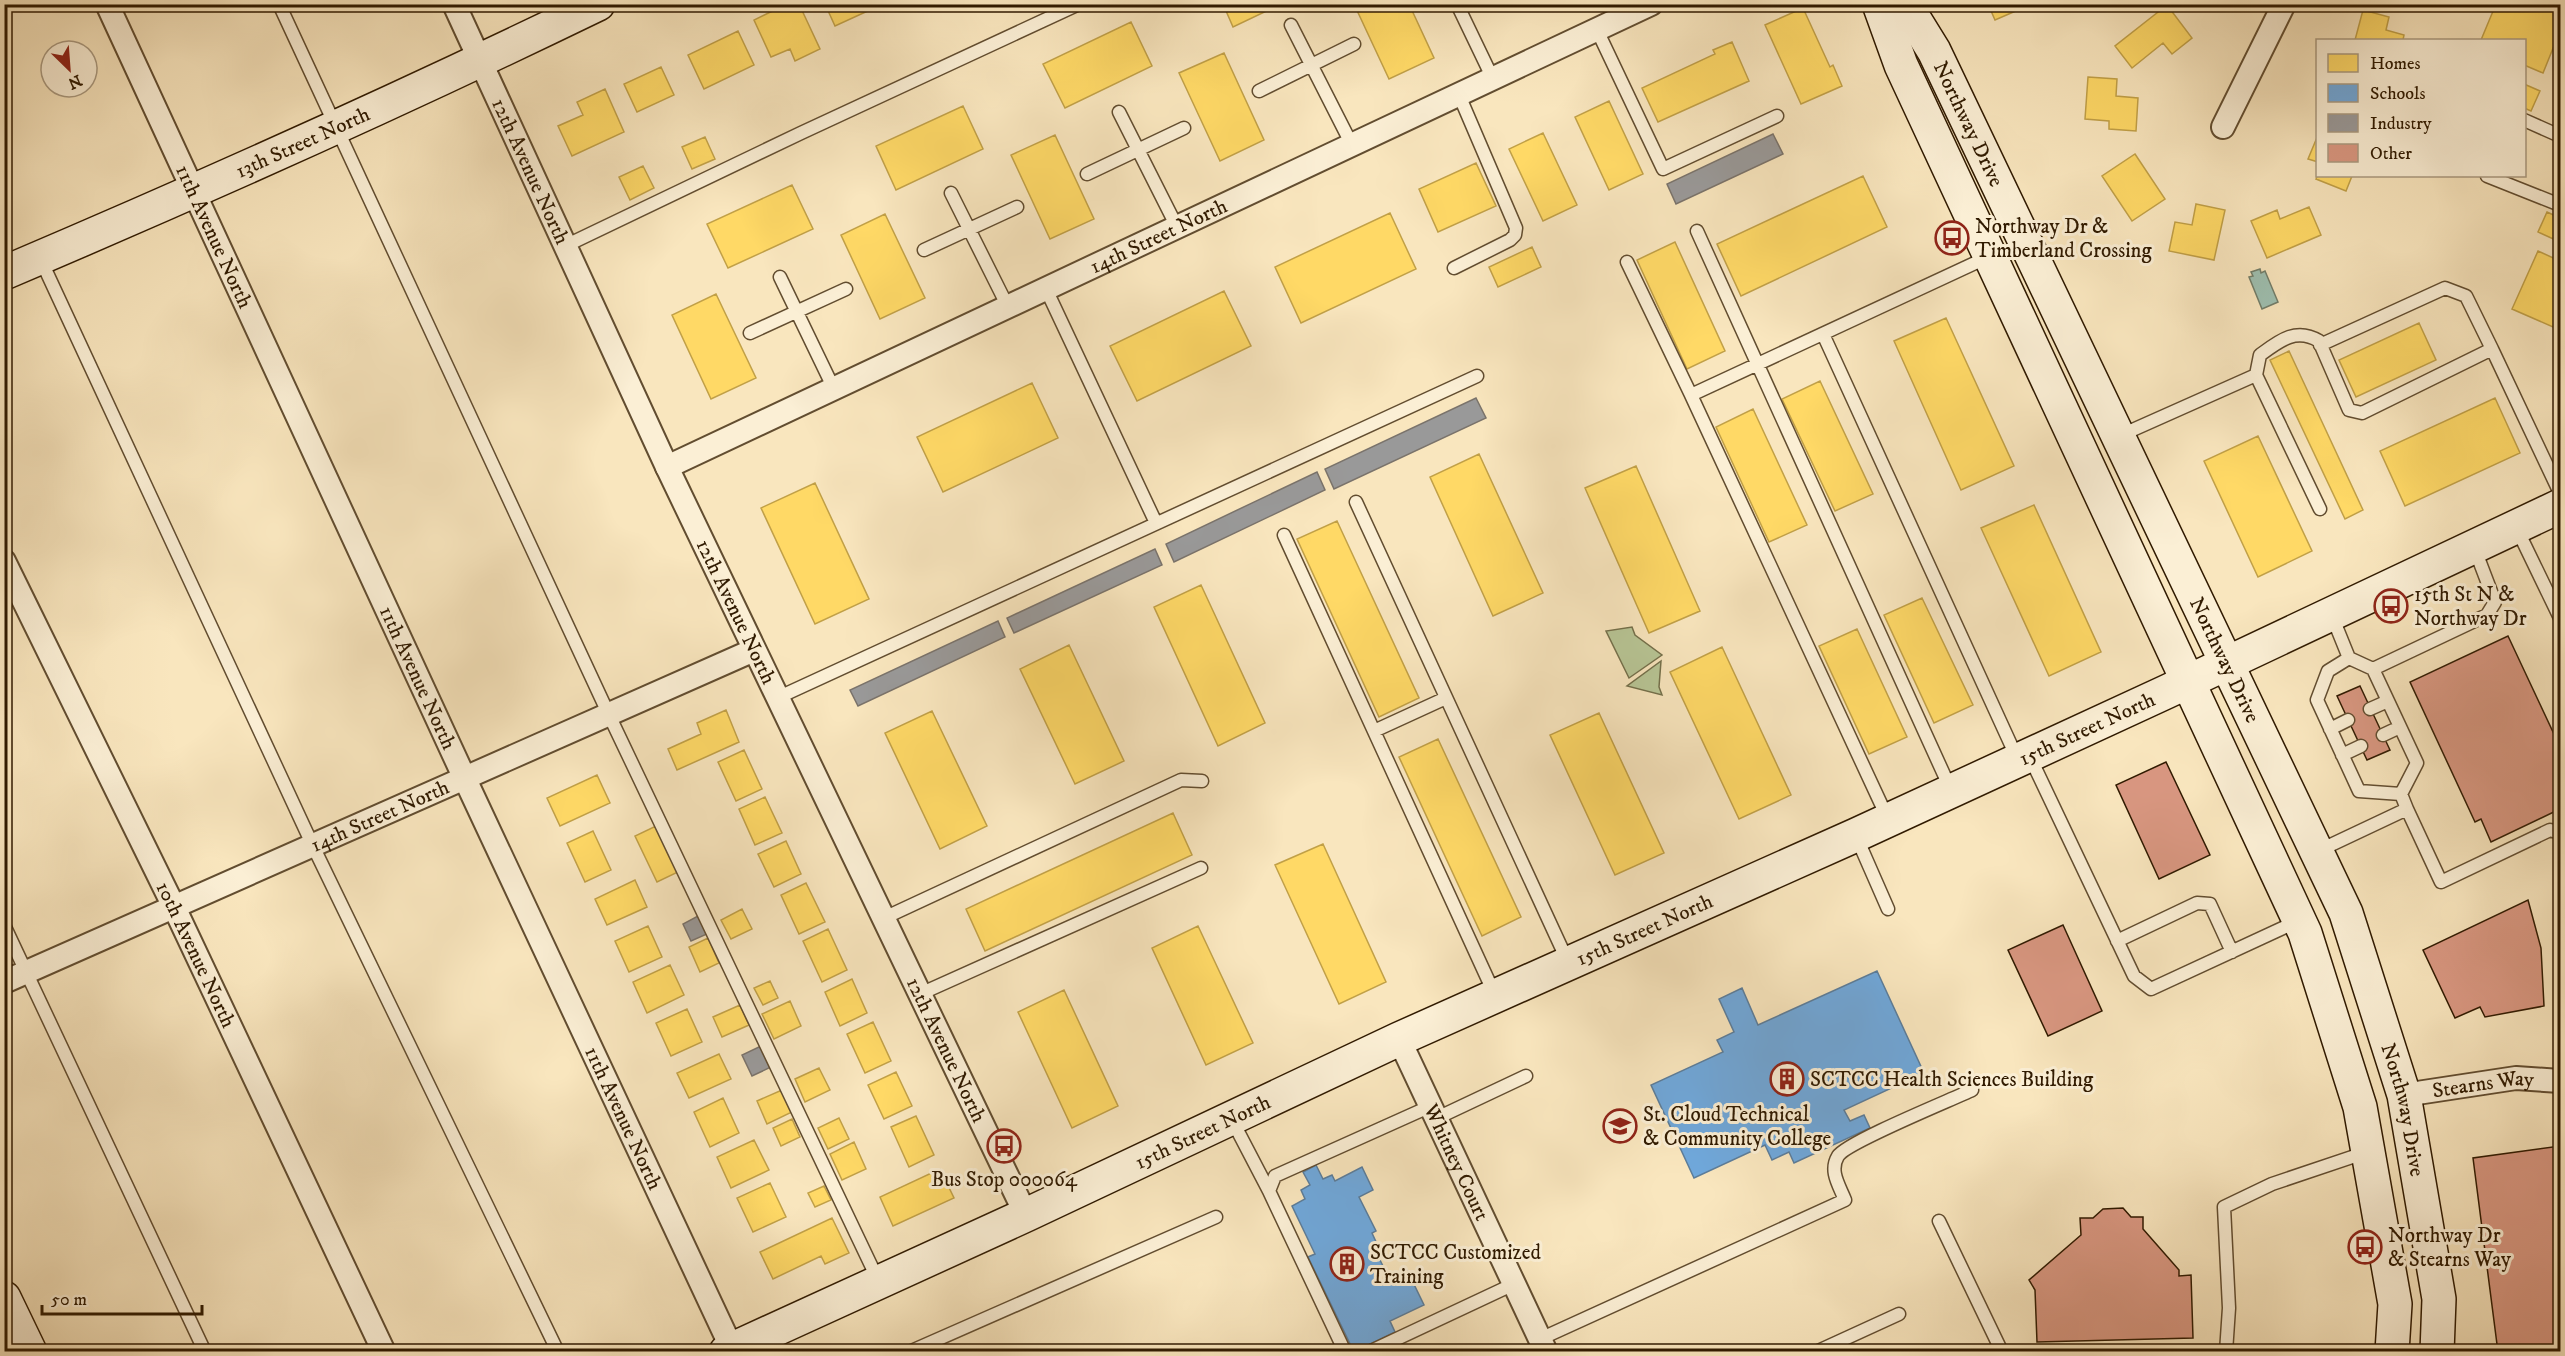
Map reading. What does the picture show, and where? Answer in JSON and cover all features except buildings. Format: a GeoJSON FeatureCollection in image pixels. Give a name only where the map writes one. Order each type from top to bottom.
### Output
{"type":"FeatureCollection","features":[{"type":"Feature","properties":{"kind":"street","name":"11th Avenue North"},"geometry":{"type":"LineString","coordinates":[[107,4],[731,1351]]}},
{"type":"Feature","properties":{"kind":"street","name":"12th Avenue North"},"geometry":{"type":"LineString","coordinates":[[454,4],[667,467],[1026,1215]]}},
{"type":"Feature","properties":{"kind":"street","name":"13th Street North"},"geometry":{"type":"LineString","coordinates":[[4,273],[194,192],[480,62],[598,4]]}},
{"type":"Feature","properties":{"kind":"street","name":"14th Street North"},"geometry":{"type":"LineString","coordinates":[[667,467],[1651,4]]}},
{"type":"Feature","properties":{"kind":"street","name":"Northway Drive"},"geometry":{"type":"LineString","coordinates":[[1880,4],[1901,65],[2299,920],[2361,1107],[2395,1304],[2392,1352]]}},
{"type":"Feature","properties":{"kind":"street","name":"Northway Drive"},"geometry":{"type":"LineString","coordinates":[[1905,4],[1934,51],[2346,913],[2404,1095],[2439,1299],[2436,1352]]}},
{"type":"Feature","properties":{"kind":"street"},"geometry":{"type":"LineString","coordinates":[[2223,127],[2284,4]]}},
{"type":"Feature","properties":{"kind":"street","name":"15th Street North"},"geometry":{"type":"LineString","coordinates":[[731,1351],[1399,1039],[2024,758],[2560,506]]}},
{"type":"Feature","properties":{"kind":"street","name":"10th Avenue North"},"geometry":{"type":"LineString","coordinates":[[4,561],[174,907],[384,1352]]}},
{"type":"Feature","properties":{"kind":"street","name":"14th Street North"},"geometry":{"type":"LineString","coordinates":[[4,982],[465,780],[754,650]]}},
{"type":"Feature","properties":{"kind":"street","name":"Whitney Court"},"geometry":{"type":"LineString","coordinates":[[1399,1039],[1543,1346]]}},
{"type":"Feature","properties":{"kind":"street","name":"Stearns Way"},"geometry":{"type":"LineString","coordinates":[[2404,1095],[2516,1078],[2560,1082]]}},
{"type":"Feature","properties":{"kind":"street"},"geometry":{"type":"LineString","coordinates":[[4,1298],[30,1352]]}},
{"type":"Feature","properties":{"kind":"lane"},"geometry":{"type":"LineString","coordinates":[[279,4],[609,715],[879,1282]]}},
{"type":"Feature","properties":{"kind":"lane"},"geometry":{"type":"LineString","coordinates":[[565,246],[1079,4]]}},
{"type":"Feature","properties":{"kind":"lane"},"geometry":{"type":"LineString","coordinates":[[1456,4],[1492,79]]}},
{"type":"Feature","properties":{"kind":"lane"},"geometry":{"type":"LineString","coordinates":[[1291,25],[1352,145]]}},
{"type":"Feature","properties":{"kind":"lane"},"geometry":{"type":"LineString","coordinates":[[1597,30],[1663,170],[1777,116]]}},
{"type":"Feature","properties":{"kind":"lane"},"geometry":{"type":"LineString","coordinates":[[1259,91],[1354,44]]}},
{"type":"Feature","properties":{"kind":"lane"},"geometry":{"type":"LineString","coordinates":[[1454,268],[1510,240],[1515,236],[1516,228],[1506,200],[1459,95]]}},
{"type":"Feature","properties":{"kind":"lane"},"geometry":{"type":"LineString","coordinates":[[1119,112],[1177,227]]}},
{"type":"Feature","properties":{"kind":"lane"},"geometry":{"type":"LineString","coordinates":[[2526,121],[2560,136]]}},
{"type":"Feature","properties":{"kind":"lane"},"geometry":{"type":"LineString","coordinates":[[1087,174],[1184,128]]}},
{"type":"Feature","properties":{"kind":"lane"},"geometry":{"type":"LineString","coordinates":[[2490,177],[2560,205]]}},
{"type":"Feature","properties":{"kind":"lane"},"geometry":{"type":"LineString","coordinates":[[951,194],[1008,307]]}},
{"type":"Feature","properties":{"kind":"lane"},"geometry":{"type":"LineString","coordinates":[[924,250],[1017,207]]}},
{"type":"Feature","properties":{"kind":"lane"},"geometry":{"type":"LineString","coordinates":[[1697,231],[1952,791]]}},
{"type":"Feature","properties":{"kind":"lane"},"geometry":{"type":"LineString","coordinates":[[1691,395],[1990,256]]}},
{"type":"Feature","properties":{"kind":"lane"},"geometry":{"type":"LineString","coordinates":[[40,258],[313,846],[558,1352]]}},
{"type":"Feature","properties":{"kind":"lane"},"geometry":{"type":"LineString","coordinates":[[1627,262],[1888,820]]}},
{"type":"Feature","properties":{"kind":"lane"},"geometry":{"type":"LineString","coordinates":[[780,276],[834,389]]}},
{"type":"Feature","properties":{"kind":"lane"},"geometry":{"type":"LineString","coordinates":[[2320,345],[2445,288],[2466,296],[2560,493]]}},
{"type":"Feature","properties":{"kind":"lane"},"geometry":{"type":"LineString","coordinates":[[750,333],[846,289]]}},
{"type":"Feature","properties":{"kind":"lane"},"geometry":{"type":"LineString","coordinates":[[1046,289],[1156,523]]}},
{"type":"Feature","properties":{"kind":"lane"},"geometry":{"type":"LineString","coordinates":[[1823,334],[2024,758],[2134,976],[2151,989],[2299,920]]}},
{"type":"Feature","properties":{"kind":"lane"},"geometry":{"type":"LineString","coordinates":[[2320,509],[2256,375],[2260,354],[2286,337],[2308,334],[2319,341],[2349,410],[2362,413],[2492,349]]}},
{"type":"Feature","properties":{"kind":"lane"},"geometry":{"type":"LineString","coordinates":[[2117,437],[2256,375]]}},
{"type":"Feature","properties":{"kind":"lane"},"geometry":{"type":"LineString","coordinates":[[777,698],[1477,376]]}},
{"type":"Feature","properties":{"kind":"lane"},"geometry":{"type":"LineString","coordinates":[[1356,502],[1569,963]]}},
{"type":"Feature","properties":{"kind":"lane"},"geometry":{"type":"LineString","coordinates":[[2516,526],[2560,618]]}},
{"type":"Feature","properties":{"kind":"lane"},"geometry":{"type":"LineString","coordinates":[[1284,535],[1496,996]]}},
{"type":"Feature","properties":{"kind":"lane"},"geometry":{"type":"LineString","coordinates":[[2373,669],[2487,615],[2495,602],[2474,547]]}},
{"type":"Feature","properties":{"kind":"lane"},"geometry":{"type":"LineString","coordinates":[[2331,614],[2349,658],[2373,669],[2417,763],[2401,794],[2441,882],[2550,830],[2560,833]]}},
{"type":"Feature","properties":{"kind":"lane"},"geometry":{"type":"LineString","coordinates":[[2349,658],[2328,670],[2317,700],[2359,791],[2401,794]]}},
{"type":"Feature","properties":{"kind":"lane"},"geometry":{"type":"LineString","coordinates":[[1374,731],[1446,698]]}},
{"type":"Feature","properties":{"kind":"lane"},"geometry":{"type":"LineString","coordinates":[[2370,709],[2388,701]]}},
{"type":"Feature","properties":{"kind":"lane"},"geometry":{"type":"LineString","coordinates":[[2330,729],[2348,720]]}},
{"type":"Feature","properties":{"kind":"lane"},"geometry":{"type":"LineString","coordinates":[[2383,735],[2400,727]]}},
{"type":"Feature","properties":{"kind":"lane"},"geometry":{"type":"LineString","coordinates":[[2342,755],[2361,746]]}},
{"type":"Feature","properties":{"kind":"lane"},"geometry":{"type":"LineString","coordinates":[[884,918],[1181,780],[1202,781]]}},
{"type":"Feature","properties":{"kind":"lane"},"geometry":{"type":"LineString","coordinates":[[2317,852],[2407,809]]}},
{"type":"Feature","properties":{"kind":"lane"},"geometry":{"type":"LineString","coordinates":[[1856,835],[1888,909]]}},
{"type":"Feature","properties":{"kind":"lane"},"geometry":{"type":"LineString","coordinates":[[920,994],[1202,867]]}},
{"type":"Feature","properties":{"kind":"lane"},"geometry":{"type":"LineString","coordinates":[[2117,941],[2197,903],[2210,904],[2232,952]]}},
{"type":"Feature","properties":{"kind":"lane"},"geometry":{"type":"LineString","coordinates":[[4,925],[205,1352]]}},
{"type":"Feature","properties":{"kind":"lane"},"geometry":{"type":"LineString","coordinates":[[1269,1191],[1275,1176],[1526,1076]]}},
{"type":"Feature","properties":{"kind":"lane"},"geometry":{"type":"LineString","coordinates":[[1543,1346],[1845,1200],[1833,1174],[1839,1155],[1857,1142],[1972,1090]]}},
{"type":"Feature","properties":{"kind":"lane"},"geometry":{"type":"LineString","coordinates":[[1231,1118],[1269,1191],[1346,1352]]}},
{"type":"Feature","properties":{"kind":"lane"},"geometry":{"type":"LineString","coordinates":[[2226,1352],[2229,1308],[2224,1207],[2272,1184],[2368,1152]]}},
{"type":"Feature","properties":{"kind":"lane"},"geometry":{"type":"LineString","coordinates":[[909,1352],[1216,1216]]}},
{"type":"Feature","properties":{"kind":"lane"},"geometry":{"type":"LineString","coordinates":[[1939,1221],[2002,1352]]}},
{"type":"Feature","properties":{"kind":"lane"},"geometry":{"type":"LineString","coordinates":[[1369,1352],[1514,1284]]}},
{"type":"Feature","properties":{"kind":"lane"},"geometry":{"type":"LineString","coordinates":[[1816,1352],[1899,1314]]}},
{"type":"Feature","properties":{"kind":"green space"},"geometry":{"type":"Polygon","coordinates":[[[1632,627],[1635,635],[1662,655],[1629,678],[1606,631],[1632,627]]]}},
{"type":"Feature","properties":{"kind":"green space"},"geometry":{"type":"Polygon","coordinates":[[[1661,661],[1659,687],[1662,695],[1627,686],[1661,661]]]}},
{"type":"Feature","properties":{"kind":"shaded area"},"geometry":{"type":"Polygon","coordinates":[[[2260,269],[2261,273],[2265,271],[2278,302],[2262,309],[2249,277],[2253,276],[2251,272],[2260,269]]]}},
{"type":"Feature","properties":{"kind":"place","name":"Northway Dr & Timberland Crossing"},"geometry":{"type":"Point","coordinates":[1952,238]}},
{"type":"Feature","properties":{"kind":"place","name":"15th St N & Northway Dr"},"geometry":{"type":"Point","coordinates":[2391,606]}},
{"type":"Feature","properties":{"kind":"place","name":"SCTCC Health Sciences Building"},"geometry":{"type":"Point","coordinates":[1787,1079]}},
{"type":"Feature","properties":{"kind":"place","name":"St. Cloud Technical & Community College"},"geometry":{"type":"Point","coordinates":[1620,1126]}},
{"type":"Feature","properties":{"kind":"place","name":"Bus Stop 000064"},"geometry":{"type":"Point","coordinates":[1004,1146]}},
{"type":"Feature","properties":{"kind":"place","name":"Northway Dr & Stearns Way"},"geometry":{"type":"Point","coordinates":[2365,1247]}},
{"type":"Feature","properties":{"kind":"place","name":"SCTCC Customized Training"},"geometry":{"type":"Point","coordinates":[1347,1264]}}]}
